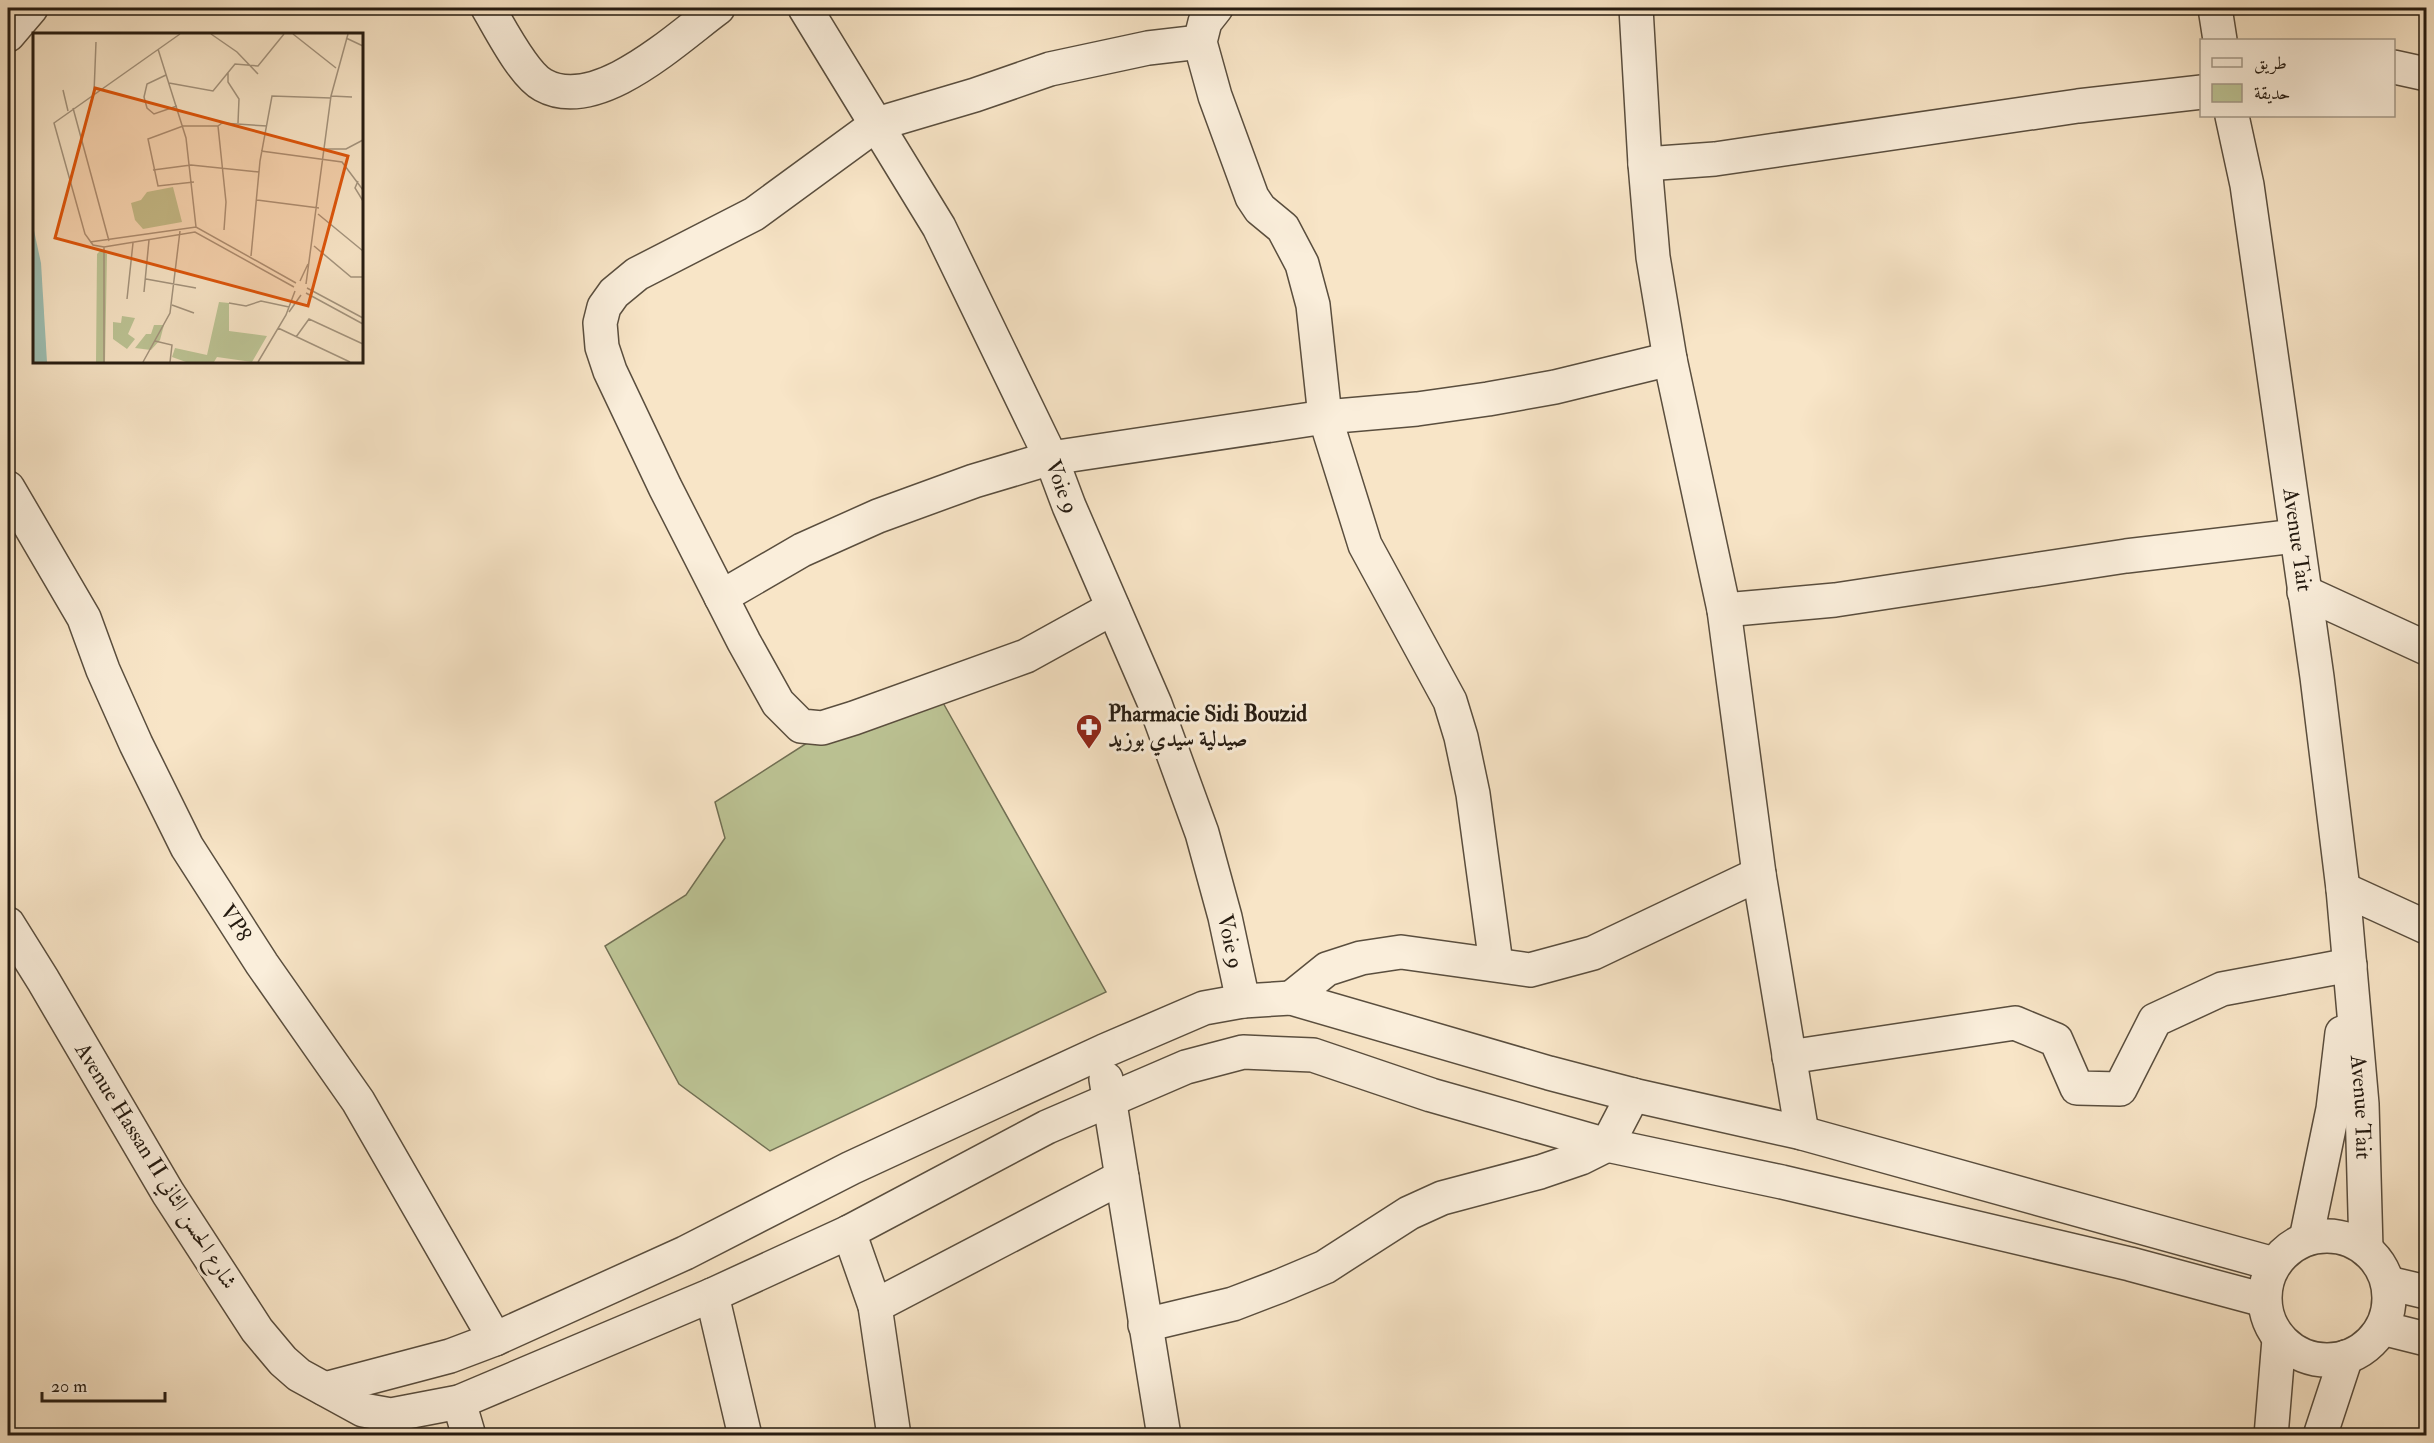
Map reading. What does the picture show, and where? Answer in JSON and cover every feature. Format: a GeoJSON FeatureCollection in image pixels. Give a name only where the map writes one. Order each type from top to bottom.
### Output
{"type":"FeatureCollection","features":[{"type":"Feature","properties":{"kind":"street"},"geometry":{"type":"LineString","coordinates":[[8,35],[31,8]]}},
{"type":"Feature","properties":{"kind":"street"},"geometry":{"type":"LineString","coordinates":[[488,8],[532,75],[543,85],[567,93],[589,91],[613,81],[666,49],[718,8]]}},
{"type":"Feature","properties":{"kind":"street","name":"Voie 9"},"geometry":{"type":"LineString","coordinates":[[806,8],[939,227],[1051,458],[1069,506],[1155,704],[1202,832],[1225,917],[1243,1001]]}},
{"type":"Feature","properties":{"kind":"street"},"geometry":{"type":"LineString","coordinates":[[1216,8],[1205,22],[1200,42],[1215,96],[1252,197],[1260,209],[1283,228],[1302,264],[1313,305],[1325,417],[1365,545],[1450,701],[1461,736],[1473,794],[1496,964]]}},
{"type":"Feature","properties":{"kind":"street"},"geometry":{"type":"LineString","coordinates":[[1636,8],[1653,257],[1670,359],[1724,610],[1759,874],[1802,1133]]}},
{"type":"Feature","properties":{"kind":"street"},"geometry":{"type":"LineString","coordinates":[[2215,8],[2220,39]]}},
{"type":"Feature","properties":{"kind":"street"},"geometry":{"type":"LineString","coordinates":[[1113,608],[1026,656],[822,728],[801,726],[778,702],[721,597],[610,371],[602,347],[600,323],[604,307],[614,293],[637,274],[754,214],[877,124],[975,95],[1050,69],[1148,48],[1200,42]]}},
{"type":"Feature","properties":{"kind":"street"},"geometry":{"type":"LineString","coordinates":[[2395,67],[2427,74]]}},
{"type":"Feature","properties":{"kind":"street"},"geometry":{"type":"LineString","coordinates":[[1645,164],[1715,159],[2078,106],[2200,92]]}},
{"type":"Feature","properties":{"kind":"street","name":"Avenue Tait"},"geometry":{"type":"LineString","coordinates":[[2232,117],[2247,185],[2317,677],[2343,889],[2362,1104],[2366,1249]]}},
{"type":"Feature","properties":{"kind":"street"},"geometry":{"type":"LineString","coordinates":[[721,597],[802,550],[878,516],[1051,458],[1325,417],[1417,409],[1488,399],[1555,387],[1670,359]]}},
{"type":"Feature","properties":{"kind":"street","name":"VP8"},"geometry":{"type":"LineString","coordinates":[[8,488],[84,618],[103,670],[136,744],[188,847],[262,964],[358,1101],[495,1339]]}},
{"type":"Feature","properties":{"kind":"street"},"geometry":{"type":"LineString","coordinates":[[1724,610],[1835,600],[2126,556],[2296,536]]}},
{"type":"Feature","properties":{"kind":"street"},"geometry":{"type":"LineString","coordinates":[[2304,592],[2427,648]]}},
{"type":"Feature","properties":{"kind":"street"},"geometry":{"type":"LineString","coordinates":[[1291,998],[1327,969],[1361,958],[1401,952],[1530,969],[1593,953],[1759,874]]}},
{"type":"Feature","properties":{"kind":"street"},"geometry":{"type":"LineString","coordinates":[[2343,889],[2427,927]]}},
{"type":"Feature","properties":{"kind":"street","name":"Avenue Hassan II شارع الحسن الثاني"},"geometry":{"type":"LineString","coordinates":[[8,924],[168,1193],[257,1330],[283,1361],[299,1375],[363,1410],[391,1415],[459,1402],[712,1295],[849,1232],[1047,1127],[1186,1067],[1243,1052],[1313,1055],[1431,1095],[1607,1144],[1782,1182],[2107,1258],[2264,1300]]}},
{"type":"Feature","properties":{"kind":"street"},"geometry":{"type":"LineString","coordinates":[[1789,1057],[2015,1023],[2056,1040],[2077,1088],[2120,1089],[2155,1020],[2222,989],[2350,965]]}},
{"type":"Feature","properties":{"kind":"street","name":"Avenue Tait"},"geometry":{"type":"LineString","coordinates":[[2307,1239],[2333,1109],[2350,965]]}},
{"type":"Feature","properties":{"kind":"street"},"geometry":{"type":"LineString","coordinates":[[325,1389],[450,1356],[495,1339],[685,1253],[851,1168],[1104,1051],[1204,1008],[1243,1001],[1291,998],[1375,1024],[1633,1095],[1802,1133],[2274,1264]]}},
{"type":"Feature","properties":{"kind":"street"},"geometry":{"type":"LineString","coordinates":[[1104,1051],[1108,1100],[1164,1436]]}},
{"type":"Feature","properties":{"kind":"street"},"geometry":{"type":"LineString","coordinates":[[1145,1325],[1233,1304],[1325,1267],[1409,1213],[1442,1198],[1540,1172],[1581,1158],[1607,1144],[1633,1095]]}},
{"type":"Feature","properties":{"kind":"street"},"geometry":{"type":"LineString","coordinates":[[875,1306],[1122,1178]]}},
{"type":"Feature","properties":{"kind":"street"},"geometry":{"type":"LineString","coordinates":[[849,1232],[875,1306],[894,1436]]}},
{"type":"Feature","properties":{"kind":"street"},"geometry":{"type":"LineString","coordinates":[[2327,1236],[2348,1239],[2366,1249],[2380,1264],[2388,1283],[2389,1306],[2382,1328],[2367,1346],[2346,1357],[2322,1360],[2299,1354],[2279,1339],[2269,1321],[2264,1300],[2266,1281],[2274,1264],[2288,1249],[2307,1239],[2327,1236]]}},
{"type":"Feature","properties":{"kind":"street"},"geometry":{"type":"LineString","coordinates":[[2388,1283],[2427,1292]]}},
{"type":"Feature","properties":{"kind":"street"},"geometry":{"type":"LineString","coordinates":[[712,1295],[746,1436]]}},
{"type":"Feature","properties":{"kind":"street"},"geometry":{"type":"LineString","coordinates":[[2382,1328],[2427,1339]]}},
{"type":"Feature","properties":{"kind":"street"},"geometry":{"type":"LineString","coordinates":[[2271,1436],[2279,1339]]}},
{"type":"Feature","properties":{"kind":"street"},"geometry":{"type":"LineString","coordinates":[[2320,1436],[2346,1357]]}},
{"type":"Feature","properties":{"kind":"street"},"geometry":{"type":"LineString","coordinates":[[459,1402],[470,1436]]}},
{"type":"Feature","properties":{"kind":"green space"},"geometry":{"type":"Polygon","coordinates":[[[942,701],[1106,992],[770,1151],[679,1084],[605,946],[686,895],[725,838],[715,802],[807,743],[942,701]]]}},
{"type":"Feature","properties":{"kind":"place","name":"Pharmacie Sidi Bouzid صيدلية سيدي بوزيد"},"geometry":{"type":"Point","coordinates":[1089,750]}}]}
